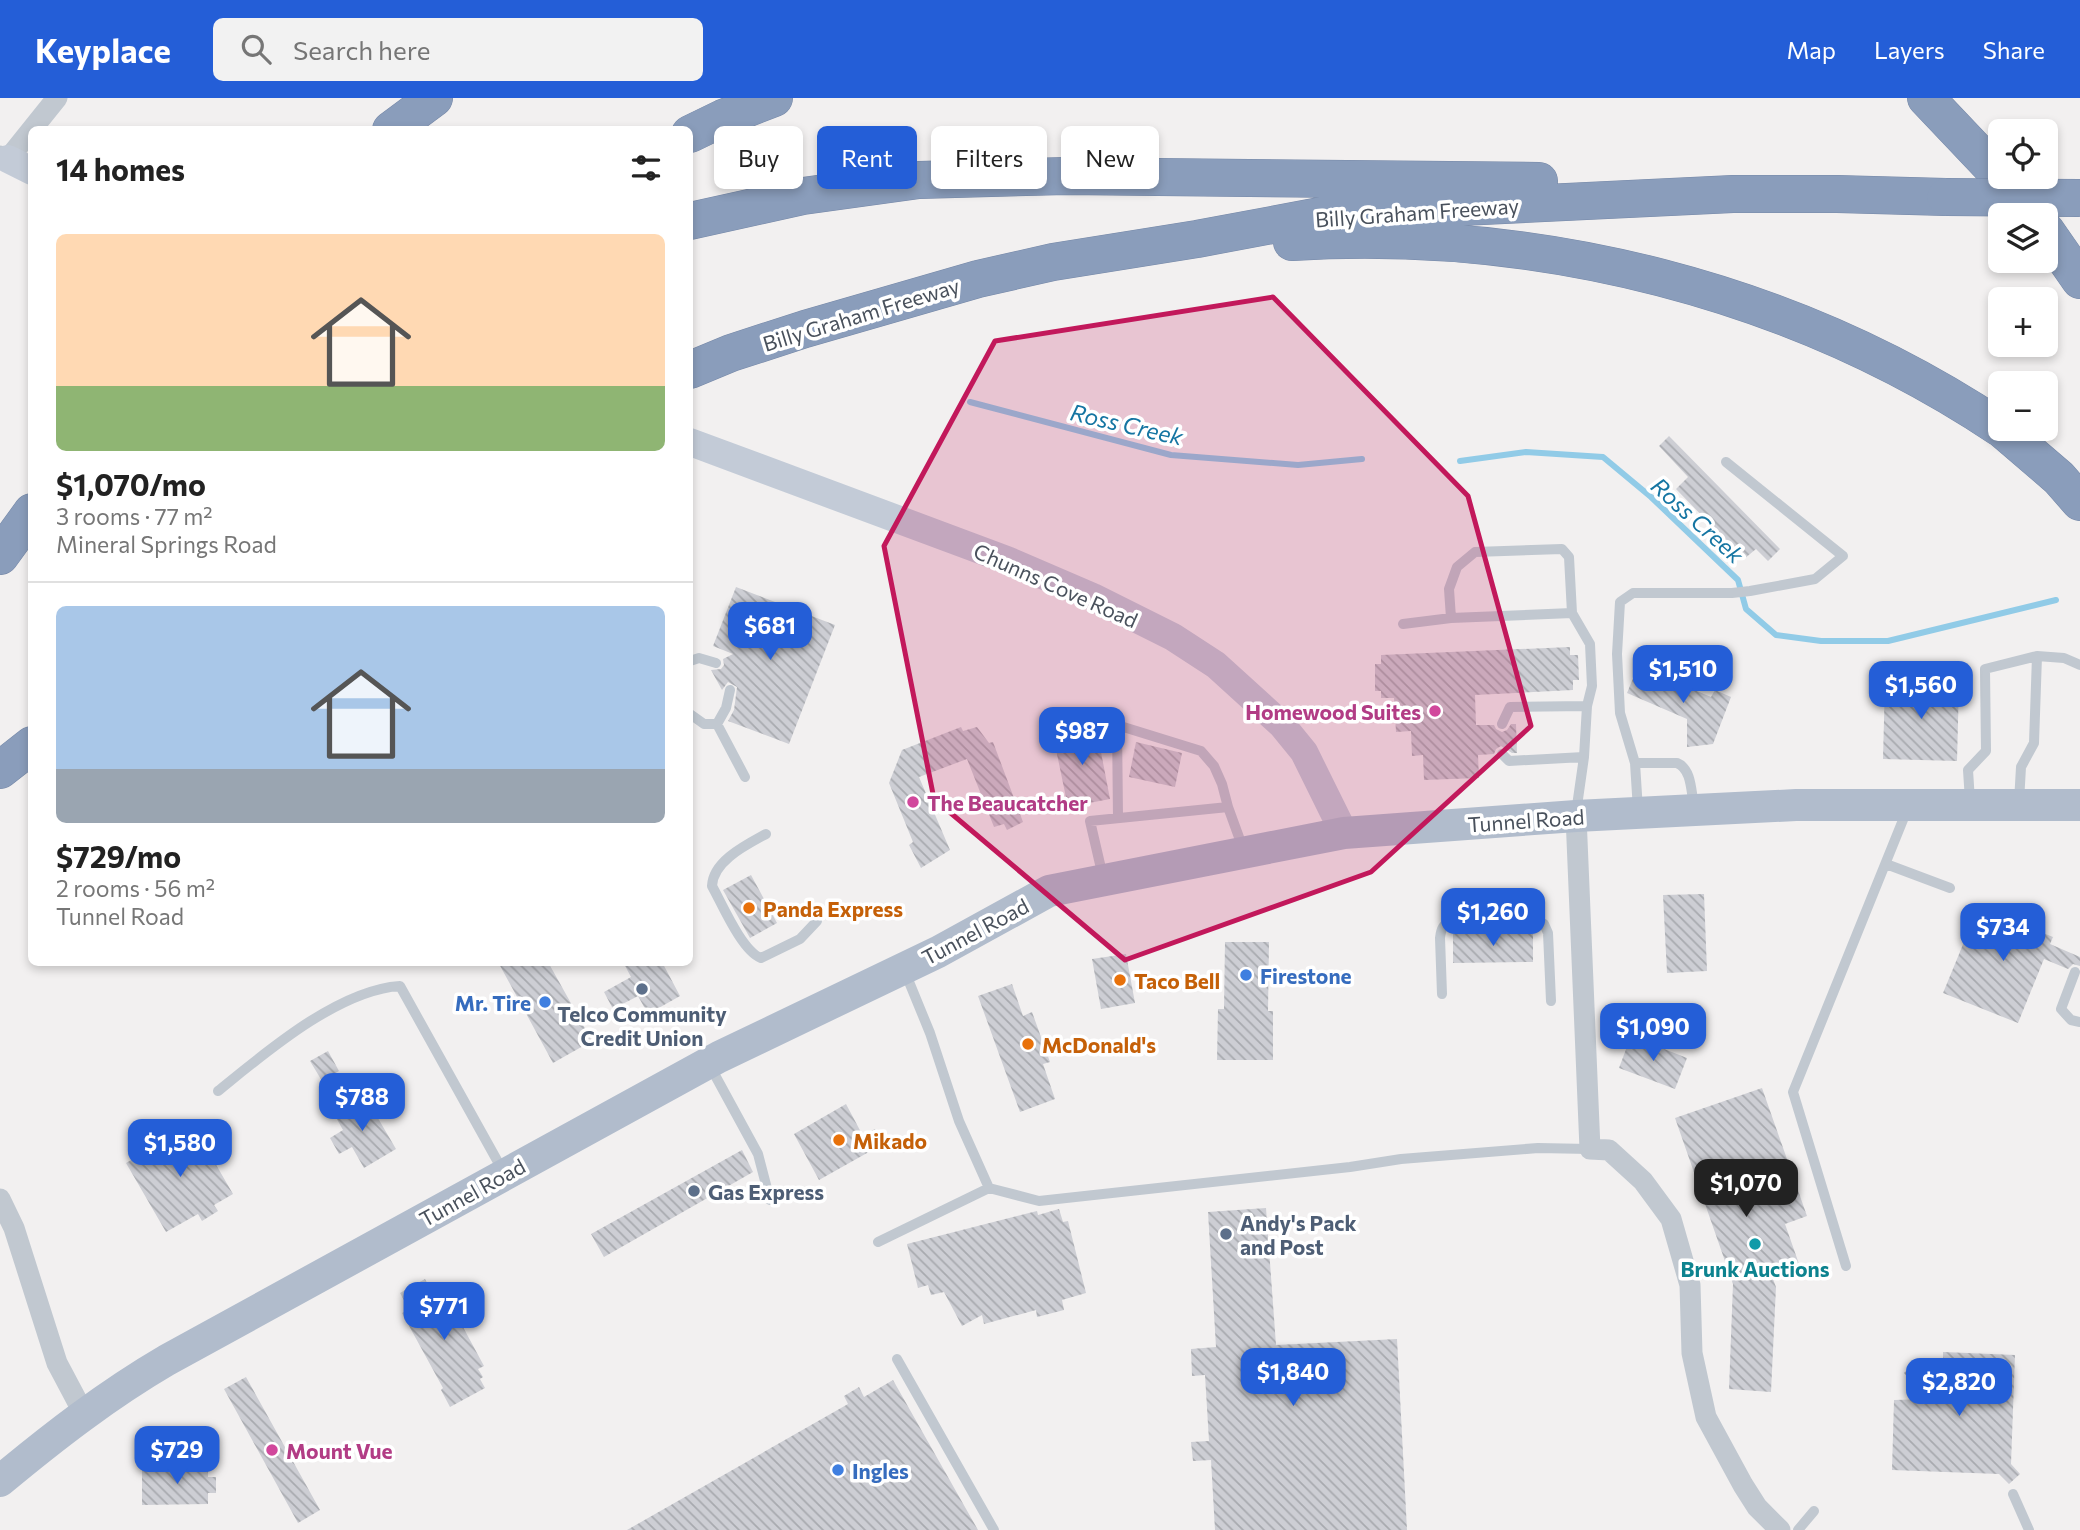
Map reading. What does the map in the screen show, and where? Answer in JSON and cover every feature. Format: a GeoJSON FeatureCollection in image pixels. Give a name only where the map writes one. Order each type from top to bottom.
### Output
{"type":"FeatureCollection","features":[{"type":"Feature","properties":{"kind":"highway"},"geometry":{"type":"LineString","coordinates":[[396,126],[435,98]]}},
{"type":"Feature","properties":{"kind":"highway"},"geometry":{"type":"LineString","coordinates":[[693,133],[774,98]]}},
{"type":"Feature","properties":{"kind":"highway"},"geometry":{"type":"LineString","coordinates":[[1926,98],[1988,164]]}},
{"type":"Feature","properties":{"kind":"highway"},"geometry":{"type":"LineString","coordinates":[[693,220],[803,196],[919,180],[1066,176],[1685,182],[1733,194]]}},
{"type":"Feature","properties":{"kind":"highway"},"geometry":{"type":"LineString","coordinates":[[2010,189],[2023,203]]}},
{"type":"Feature","properties":{"kind":"highway","name":"Billy Graham Freeway"},"geometry":{"type":"LineString","coordinates":[[693,369],[731,353],[830,321],[978,279],[1053,262],[1336,214],[1733,194],[2080,198]]}},
{"type":"Feature","properties":{"kind":"highway"},"geometry":{"type":"LineString","coordinates":[[1197,239],[1236,245],[1336,239],[1447,242],[1519,250],[1656,275],[1754,305],[1819,330],[1913,376],[1988,419]]}},
{"type":"Feature","properties":{"kind":"highway"},"geometry":{"type":"LineString","coordinates":[[2058,248],[2080,280]]}},
{"type":"Feature","properties":{"kind":"highway"},"geometry":{"type":"LineString","coordinates":[[2016,441],[2059,478],[2080,502]]}},
{"type":"Feature","properties":{"kind":"highway"},"geometry":{"type":"LineString","coordinates":[[0,555],[28,517]]}},
{"type":"Feature","properties":{"kind":"highway"},"geometry":{"type":"LineString","coordinates":[[0,770],[28,748]]}},
{"type":"Feature","properties":{"kind":"main road","name":"Chunns Cove Road"},"geometry":{"type":"LineString","coordinates":[[693,443],[1007,560],[1093,597],[1173,637],[1216,664],[1282,725],[1304,752],[1344,833]]}},
{"type":"Feature","properties":{"kind":"main road","name":"Tunnel Road"},"geometry":{"type":"LineString","coordinates":[[0,1481],[123,1385],[167,1360],[708,1063],[904,968],[1049,891],[1344,833],[1576,816],[1796,805],[2080,805]]}},
{"type":"Feature","properties":{"kind":"street"},"geometry":{"type":"LineString","coordinates":[[38,126],[57,98]]}},
{"type":"Feature","properties":{"kind":"street"},"geometry":{"type":"LineString","coordinates":[[13,162],[28,140]]}},
{"type":"Feature","properties":{"kind":"street"},"geometry":{"type":"LineString","coordinates":[[1576,816],[1590,1149],[1609,1150],[1643,1181],[1671,1219],[1690,1286],[1692,1353],[1706,1417],[1757,1507],[1780,1530]]}},
{"type":"Feature","properties":{"kind":"street"},"geometry":{"type":"LineString","coordinates":[[0,1199],[14,1228],[57,1363],[84,1414]]}},
{"type":"Feature","properties":{"kind":"lane"},"geometry":{"type":"LineString","coordinates":[[1638,813],[1635,763],[1620,713],[1620,602],[1633,593],[1732,593],[1815,579],[1843,556],[1726,462]]}},
{"type":"Feature","properties":{"kind":"lane"},"geometry":{"type":"LineString","coordinates":[[1451,618],[1449,589],[1457,567],[1475,552],[1562,549],[1569,556],[1572,612],[1590,644],[1592,686],[1587,706],[1576,816]]}},
{"type":"Feature","properties":{"kind":"lane"},"geometry":{"type":"LineString","coordinates":[[1403,624],[1451,618],[1572,612]]}},
{"type":"Feature","properties":{"kind":"lane"},"geometry":{"type":"LineString","coordinates":[[2019,804],[2021,767],[2034,743],[2037,656]]}},
{"type":"Feature","properties":{"kind":"lane"},"geometry":{"type":"LineString","coordinates":[[1970,804],[1968,770],[1986,751],[1985,669],[2037,656],[2064,657],[2080,665]]}},
{"type":"Feature","properties":{"kind":"lane"},"geometry":{"type":"LineString","coordinates":[[693,660],[699,658],[716,663]]}},
{"type":"Feature","properties":{"kind":"lane"},"geometry":{"type":"LineString","coordinates":[[717,724],[726,708],[730,690]]}},
{"type":"Feature","properties":{"kind":"lane"},"geometry":{"type":"LineString","coordinates":[[1502,724],[1510,707],[1587,706]]}},
{"type":"Feature","properties":{"kind":"lane"},"geometry":{"type":"LineString","coordinates":[[1055,716],[1101,714],[1117,725],[1201,751],[1214,766],[1222,784],[1245,853]]}},
{"type":"Feature","properties":{"kind":"lane"},"geometry":{"type":"LineString","coordinates":[[693,715],[704,724],[717,724]]}},
{"type":"Feature","properties":{"kind":"lane"},"geometry":{"type":"LineString","coordinates":[[717,724],[745,777]]}},
{"type":"Feature","properties":{"kind":"lane"},"geometry":{"type":"LineString","coordinates":[[1117,725],[1118,817]]}},
{"type":"Feature","properties":{"kind":"lane"},"geometry":{"type":"LineString","coordinates":[[1502,754],[1509,761],[1584,757]]}},
{"type":"Feature","properties":{"kind":"lane"},"geometry":{"type":"LineString","coordinates":[[1635,763],[1677,763],[1684,766],[1688,772],[1695,810]]}},
{"type":"Feature","properties":{"kind":"lane"},"geometry":{"type":"LineString","coordinates":[[1846,1266],[1793,1092],[1910,804]]}},
{"type":"Feature","properties":{"kind":"lane"},"geometry":{"type":"LineString","coordinates":[[1104,880],[1090,821],[1228,807]]}},
{"type":"Feature","properties":{"kind":"lane"},"geometry":{"type":"LineString","coordinates":[[766,834],[719,866],[712,876],[712,886],[744,943],[754,955],[761,958],[800,939],[817,921]]}},
{"type":"Feature","properties":{"kind":"lane"},"geometry":{"type":"LineString","coordinates":[[1885,864],[1950,888]]}},
{"type":"Feature","properties":{"kind":"lane"},"geometry":{"type":"LineString","coordinates":[[1442,994],[1440,938],[1441,929],[1446,923],[1452,920],[1536,920],[1544,924],[1548,933],[1551,1001]]}},
{"type":"Feature","properties":{"kind":"lane"},"geometry":{"type":"LineString","coordinates":[[904,968],[930,1034],[959,1121],[989,1188]]}},
{"type":"Feature","properties":{"kind":"lane"},"geometry":{"type":"LineString","coordinates":[[2075,972],[2061,1009],[2071,1020],[2080,1022]]}},
{"type":"Feature","properties":{"kind":"lane"},"geometry":{"type":"LineString","coordinates":[[218,1091],[284,1037],[362,993],[400,986],[505,1174]]}},
{"type":"Feature","properties":{"kind":"lane"},"geometry":{"type":"LineString","coordinates":[[708,1063],[758,1154],[770,1200]]}},
{"type":"Feature","properties":{"kind":"lane"},"geometry":{"type":"LineString","coordinates":[[878,1242],[989,1188],[1039,1201],[1401,1159],[1538,1148],[1590,1149]]}},
{"type":"Feature","properties":{"kind":"lane"},"geometry":{"type":"LineString","coordinates":[[897,1359],[994,1530]]}},
{"type":"Feature","properties":{"kind":"lane"},"geometry":{"type":"LineString","coordinates":[[2013,1494],[2029,1530]]}},
{"type":"Feature","properties":{"kind":"lane"},"geometry":{"type":"LineString","coordinates":[[1798,1530],[1814,1511]]}},
{"type":"Feature","properties":{"kind":"highlighted area"},"geometry":{"type":"Polygon","coordinates":[[[1273,297],[1468,496],[1531,726],[1371,872],[1125,960],[934,799],[884,546],[995,341],[1273,297]]]}},
{"type":"Feature","properties":{"kind":"building"},"geometry":{"type":"Polygon","coordinates":[[[1669,436],[1780,549],[1768,561],[1756,549],[1744,559],[1676,489],[1688,477],[1659,446],[1669,436]]]}},
{"type":"Feature","properties":{"kind":"building"},"geometry":{"type":"Polygon","coordinates":[[[736,587],[835,625],[789,744],[728,721],[734,710],[737,687],[728,682],[722,690],[711,670],[721,669],[724,665],[723,659],[733,654],[713,646],[736,587]]]}},
{"type":"Feature","properties":{"kind":"building","name":"Homewood Suites"},"geometry":{"type":"Polygon","coordinates":[[[1570,647],[1570,655],[1578,655],[1579,680],[1573,680],[1573,690],[1475,695],[1476,725],[1494,725],[1502,732],[1511,724],[1516,724],[1517,753],[1501,746],[1494,754],[1478,755],[1479,778],[1424,780],[1423,755],[1412,756],[1411,731],[1396,732],[1394,698],[1381,698],[1381,691],[1375,691],[1375,664],[1381,664],[1381,655],[1570,647]]]}},
{"type":"Feature","properties":{"kind":"building"},"geometry":{"type":"Polygon","coordinates":[[[1638,666],[1711,697],[1715,690],[1731,697],[1713,744],[1687,747],[1687,719],[1627,693],[1638,666]]]}},
{"type":"Feature","properties":{"kind":"building"},"geometry":{"type":"Polygon","coordinates":[[[1885,681],[1959,683],[1957,761],[1883,759],[1885,681]]]}},
{"type":"Feature","properties":{"kind":"building"},"geometry":{"type":"Polygon","coordinates":[[[1096,726],[1110,799],[1068,807],[1053,735],[1096,726]]]}},
{"type":"Feature","properties":{"kind":"building","name":"The Beaucatcher"},"geometry":{"type":"Polygon","coordinates":[[[961,727],[963,731],[977,727],[989,743],[993,742],[1023,822],[1007,830],[1004,824],[994,827],[967,759],[919,777],[950,850],[921,868],[909,845],[913,842],[889,783],[902,750],[961,727]]]}},
{"type":"Feature","properties":{"kind":"building"},"geometry":{"type":"Polygon","coordinates":[[[1136,742],[1182,753],[1175,787],[1129,777],[1136,742]]]}},
{"type":"Feature","properties":{"kind":"building"},"geometry":{"type":"Polygon","coordinates":[[[751,875],[777,923],[750,938],[723,890],[751,875]]]}},
{"type":"Feature","properties":{"kind":"building"},"geometry":{"type":"Polygon","coordinates":[[[1704,894],[1707,971],[1667,973],[1663,895],[1704,894]]]}},
{"type":"Feature","properties":{"kind":"building"},"geometry":{"type":"Polygon","coordinates":[[[1993,905],[2041,924],[2038,931],[2053,937],[2050,944],[2080,957],[2080,966],[2073,964],[2068,969],[2044,959],[2018,1023],[1943,993],[1978,908],[1990,913],[1993,905]]]}},
{"type":"Feature","properties":{"kind":"building"},"geometry":{"type":"Polygon","coordinates":[[[1453,934],[1533,934],[1533,962],[1453,963],[1453,934]]]}},
{"type":"Feature","properties":{"kind":"building","name":"Firestone"},"geometry":{"type":"Polygon","coordinates":[[[1225,942],[1269,942],[1268,1011],[1273,1011],[1273,1060],[1217,1060],[1218,1009],[1224,1009],[1225,942]]]}},
{"type":"Feature","properties":{"kind":"building"},"geometry":{"type":"Polygon","coordinates":[[[1126,954],[1135,1003],[1101,1009],[1092,959],[1126,954]]]}},
{"type":"Feature","properties":{"kind":"building","name":"Mr. Tire"},"geometry":{"type":"Polygon","coordinates":[[[500,966],[550,966],[592,1041],[553,1063],[500,966]]]}},
{"type":"Feature","properties":{"kind":"building","name":"Telco Community Credit Union"},"geometry":{"type":"Polygon","coordinates":[[[625,966],[664,966],[680,996],[648,1014],[638,996],[613,1009],[604,992],[631,977],[625,966]]]}},
{"type":"Feature","properties":{"kind":"building"},"geometry":{"type":"Polygon","coordinates":[[[1012,984],[1023,1016],[1032,1012],[1050,1062],[1043,1064],[1055,1099],[1020,1112],[978,996],[1012,984]]]}},
{"type":"Feature","properties":{"kind":"building"},"geometry":{"type":"Polygon","coordinates":[[[1631,1036],[1687,1058],[1675,1089],[1619,1068],[1631,1036]]]}},
{"type":"Feature","properties":{"kind":"building"},"geometry":{"type":"Polygon","coordinates":[[[328,1051],[339,1071],[322,1081],[310,1061],[328,1051]]]}},
{"type":"Feature","properties":{"kind":"building","name":"Brunk Auctions"},"geometry":{"type":"Polygon","coordinates":[[[1762,1088],[1807,1216],[1785,1224],[1799,1264],[1771,1274],[1776,1287],[1771,1392],[1729,1389],[1733,1284],[1675,1118],[1762,1088]]]}},
{"type":"Feature","properties":{"kind":"building"},"geometry":{"type":"Polygon","coordinates":[[[365,1096],[396,1149],[364,1168],[352,1147],[339,1154],[330,1138],[343,1130],[334,1114],[365,1096]]]}},
{"type":"Feature","properties":{"kind":"building","name":"Mikado"},"geometry":{"type":"Polygon","coordinates":[[[846,1104],[863,1136],[875,1129],[883,1144],[819,1180],[794,1134],[846,1104]]]}},
{"type":"Feature","properties":{"kind":"building"},"geometry":{"type":"Polygon","coordinates":[[[193,1125],[233,1194],[214,1205],[218,1211],[202,1221],[198,1214],[166,1232],[126,1163],[193,1125]]]}},
{"type":"Feature","properties":{"kind":"building","name":"Gas Express"},"geometry":{"type":"Polygon","coordinates":[[[742,1150],[753,1172],[604,1257],[591,1234],[742,1150]]]}},
{"type":"Feature","properties":{"kind":"building"},"geometry":{"type":"Polygon","coordinates":[[[1266,1208],[1276,1345],[1397,1339],[1407,1530],[1215,1530],[1211,1460],[1193,1461],[1191,1442],[1209,1441],[1205,1375],[1192,1376],[1191,1349],[1216,1347],[1208,1212],[1266,1208]]]}},
{"type":"Feature","properties":{"kind":"building"},"geometry":{"type":"Polygon","coordinates":[[[1059,1209],[1063,1222],[1068,1221],[1086,1293],[1062,1300],[1064,1310],[1037,1317],[1036,1310],[984,1324],[982,1315],[962,1326],[944,1292],[931,1295],[928,1285],[918,1288],[907,1244],[1037,1211],[1038,1215],[1059,1209]]]}},
{"type":"Feature","properties":{"kind":"building"},"geometry":{"type":"Polygon","coordinates":[[[425,1279],[433,1295],[443,1290],[484,1366],[478,1369],[485,1388],[450,1407],[441,1390],[443,1388],[402,1313],[409,1309],[400,1293],[425,1279]]]}},
{"type":"Feature","properties":{"kind":"building"},"geometry":{"type":"Polygon","coordinates":[[[1943,1352],[2015,1355],[2011,1464],[2020,1474],[2009,1484],[1999,1474],[1892,1470],[1894,1400],[1927,1399],[1904,1373],[1915,1362],[1943,1391],[1943,1352]]]}},
{"type":"Feature","properties":{"kind":"building","name":"Mount Vue"},"geometry":{"type":"Polygon","coordinates":[[[246,1377],[320,1510],[298,1523],[224,1389],[246,1377]]]}},
{"type":"Feature","properties":{"kind":"building","name":"Ingles"},"geometry":{"type":"Polygon","coordinates":[[[893,1380],[978,1530],[627,1530],[848,1404],[844,1396],[859,1387],[864,1397],[893,1380]]]}},
{"type":"Feature","properties":{"kind":"building"},"geometry":{"type":"Polygon","coordinates":[[[208,1468],[208,1477],[216,1477],[216,1493],[208,1493],[208,1504],[142,1505],[142,1469],[208,1468]]]}},
{"type":"Feature","properties":{"kind":"waterway","name":"Ross Creek"},"geometry":{"type":"LineString","coordinates":[[970,402],[1171,455],[1298,465],[1362,459]]}},
{"type":"Feature","properties":{"kind":"waterway","name":"Ross Creek"},"geometry":{"type":"LineString","coordinates":[[1460,461],[1526,452],[1603,457],[1651,497],[1738,580],[1746,609],[1776,635],[1821,641],[1888,641],[2056,600]]}},
{"type":"Feature","properties":{"kind":"place","name":"Homewood Suites"},"geometry":{"type":"Point","coordinates":[1435,711]}},
{"type":"Feature","properties":{"kind":"place","name":"The Beaucatcher"},"geometry":{"type":"Point","coordinates":[913,802]}},
{"type":"Feature","properties":{"kind":"place","name":"Panda Express"},"geometry":{"type":"Point","coordinates":[749,908]}},
{"type":"Feature","properties":{"kind":"place","name":"Firestone"},"geometry":{"type":"Point","coordinates":[1246,975]}},
{"type":"Feature","properties":{"kind":"place","name":"Taco Bell"},"geometry":{"type":"Point","coordinates":[1120,980]}},
{"type":"Feature","properties":{"kind":"place","name":"Telco Community Credit Union"},"geometry":{"type":"Point","coordinates":[642,989]}},
{"type":"Feature","properties":{"kind":"place","name":"Mr. Tire"},"geometry":{"type":"Point","coordinates":[545,1002]}},
{"type":"Feature","properties":{"kind":"place","name":"McDonald's"},"geometry":{"type":"Point","coordinates":[1028,1044]}},
{"type":"Feature","properties":{"kind":"place","name":"Mikado"},"geometry":{"type":"Point","coordinates":[839,1140]}},
{"type":"Feature","properties":{"kind":"place","name":"Gas Express"},"geometry":{"type":"Point","coordinates":[694,1191]}},
{"type":"Feature","properties":{"kind":"place","name":"Andy's Pack and Post"},"geometry":{"type":"Point","coordinates":[1226,1234]}},
{"type":"Feature","properties":{"kind":"place","name":"Brunk Auctions"},"geometry":{"type":"Point","coordinates":[1755,1244]}},
{"type":"Feature","properties":{"kind":"place","name":"Mount Vue"},"geometry":{"type":"Point","coordinates":[272,1450]}},
{"type":"Feature","properties":{"kind":"place","name":"Ingles"},"geometry":{"type":"Point","coordinates":[838,1470]}}]}
